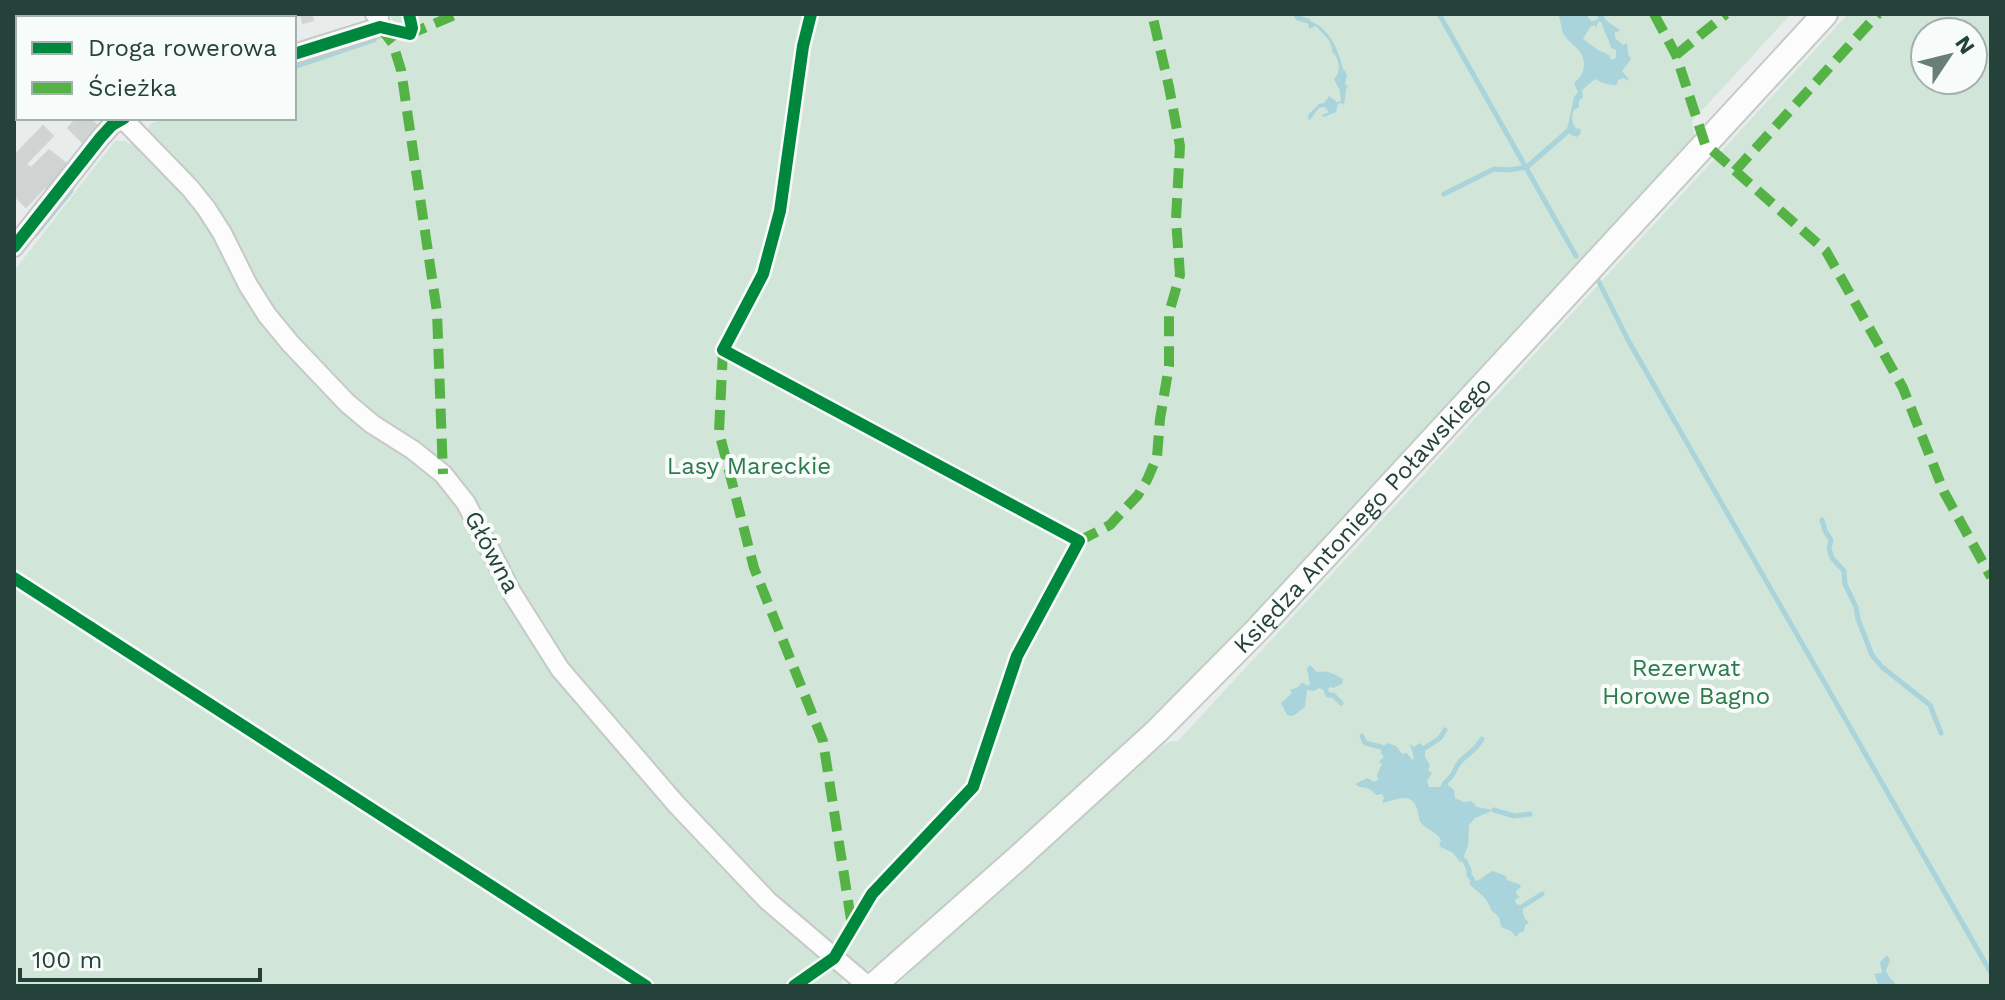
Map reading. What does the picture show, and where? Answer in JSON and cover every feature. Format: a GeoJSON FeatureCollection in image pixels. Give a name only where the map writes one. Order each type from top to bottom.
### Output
{"type":"FeatureCollection","features":[{"type":"Feature","properties":{"kind":"main road","name":"Księdza Antoniego Poławskiego"},"geometry":{"type":"LineString","coordinates":[[870,986],[1019,857],[1157,731],[1213,675],[1825,14]]}},
{"type":"Feature","properties":{"kind":"street"},"geometry":{"type":"LineString","coordinates":[[296,53],[378,20]]}},
{"type":"Feature","properties":{"kind":"street"},"geometry":{"type":"LineString","coordinates":[[14,247],[101,137],[120,120]]}},
{"type":"Feature","properties":{"kind":"street","name":"Główna"},"geometry":{"type":"LineString","coordinates":[[125,120],[206,208],[248,285],[290,343],[347,403],[372,424],[413,450],[451,483],[466,503],[512,593],[560,669],[665,792],[768,901],[870,986]]}},
{"type":"Feature","properties":{"kind":"green space","name":"Lasy Mareckie"},"geometry":{"type":"Polygon","coordinates":[[[389,14],[1791,14],[1692,121],[1695,140],[1240,633],[1120,751],[1001,858],[875,966],[866,970],[858,965],[842,980],[841,986],[14,986],[14,271],[115,141],[138,147],[151,132],[148,129],[150,124],[159,120],[296,120],[296,68],[399,29],[389,14]]]}},
{"type":"Feature","properties":{"kind":"green space","name":"Rezerwat Horowe Bagno"},"geometry":{"type":"Polygon","coordinates":[[[1848,14],[1991,14],[1991,986],[896,986],[945,937],[1156,750],[1169,742],[1178,741],[1848,14]]]}},
{"type":"Feature","properties":{"kind":"water"},"geometry":{"type":"Polygon","coordinates":[[[1558,14],[1586,14],[1591,21],[1597,20],[1595,14],[1605,14],[1604,17],[1620,31],[1615,32],[1615,38],[1623,45],[1627,43],[1631,59],[1622,71],[1630,81],[1623,78],[1614,85],[1595,79],[1582,90],[1583,97],[1572,116],[1574,125],[1580,128],[1581,133],[1577,137],[1567,129],[1574,97],[1578,92],[1574,83],[1582,74],[1584,60],[1563,33],[1558,14]],[[1599,21],[1596,27],[1590,27],[1583,39],[1609,55],[1611,60],[1616,58],[1616,50],[1611,48],[1599,21]]]}},
{"type":"Feature","properties":{"kind":"water"},"geometry":{"type":"Polygon","coordinates":[[[1308,21],[1321,27],[1331,39],[1347,76],[1345,84],[1348,86],[1344,103],[1338,104],[1336,112],[1324,117],[1322,115],[1329,112],[1322,107],[1309,121],[1308,115],[1329,96],[1337,102],[1341,101],[1334,79],[1339,65],[1331,44],[1316,26],[1309,29],[1308,21]]]}},
{"type":"Feature","properties":{"kind":"water"},"geometry":{"type":"Polygon","coordinates":[[[1310,665],[1317,672],[1328,672],[1343,679],[1342,684],[1326,691],[1319,688],[1307,690],[1305,707],[1293,716],[1287,715],[1281,703],[1292,693],[1290,690],[1301,683],[1310,684],[1307,668],[1310,665]]]}},
{"type":"Feature","properties":{"kind":"water"},"geometry":{"type":"Polygon","coordinates":[[[1388,743],[1396,746],[1402,754],[1407,753],[1412,760],[1410,744],[1414,747],[1420,743],[1425,748],[1425,757],[1430,765],[1428,770],[1432,773],[1427,781],[1429,787],[1440,787],[1444,780],[1448,780],[1455,798],[1494,810],[1475,818],[1469,825],[1465,861],[1460,862],[1453,853],[1439,846],[1441,840],[1422,824],[1412,801],[1404,798],[1382,803],[1382,794],[1376,795],[1355,784],[1367,778],[1374,782],[1378,780],[1382,764],[1379,762],[1384,756],[1381,747],[1388,743]]]}},
{"type":"Feature","properties":{"kind":"water"},"geometry":{"type":"Polygon","coordinates":[[[1493,871],[1521,887],[1516,891],[1520,897],[1515,900],[1516,904],[1523,906],[1523,915],[1529,922],[1516,937],[1501,927],[1499,917],[1486,899],[1469,884],[1472,879],[1476,881],[1493,871]]]}},
{"type":"Feature","properties":{"kind":"water"},"geometry":{"type":"Polygon","coordinates":[[[1887,955],[1890,960],[1886,971],[1898,986],[1879,986],[1874,974],[1882,973],[1880,962],[1887,955]]]}},
{"type":"Feature","properties":{"kind":"building"},"geometry":{"type":"Polygon","coordinates":[[[258,14],[282,16],[258,16],[258,14]]]}},
{"type":"Feature","properties":{"kind":"building"},"geometry":{"type":"Polygon","coordinates":[[[297,14],[311,14],[313,20],[303,23],[301,15],[297,14]]]}},
{"type":"Feature","properties":{"kind":"building"},"geometry":{"type":"Polygon","coordinates":[[[75,120],[91,120],[98,126],[82,142],[68,128],[75,120]]]}},
{"type":"Feature","properties":{"kind":"building"},"geometry":{"type":"Polygon","coordinates":[[[43,126],[53,136],[26,164],[31,168],[49,150],[67,164],[48,189],[45,187],[26,207],[14,195],[14,156],[43,126]]]}},
{"type":"Feature","properties":{"kind":"waterway"},"geometry":{"type":"LineString","coordinates":[[1295,14],[1308,21]]}},
{"type":"Feature","properties":{"kind":"waterway"},"geometry":{"type":"LineString","coordinates":[[1439,14],[1576,256]]}},
{"type":"Feature","properties":{"kind":"waterway"},"geometry":{"type":"LineString","coordinates":[[296,66],[374,40]]}},
{"type":"Feature","properties":{"kind":"waterway"},"geometry":{"type":"LineString","coordinates":[[1444,194],[1494,169],[1527,167],[1568,131]]}},
{"type":"Feature","properties":{"kind":"waterway"},"geometry":{"type":"LineString","coordinates":[[35,235],[71,191]]}},
{"type":"Feature","properties":{"kind":"waterway"},"geometry":{"type":"LineString","coordinates":[[1597,278],[1628,340],[1991,973]]}},
{"type":"Feature","properties":{"kind":"waterway"},"geometry":{"type":"LineString","coordinates":[[1822,520],[1831,540],[1829,549],[1832,558],[1844,571],[1845,584],[1872,655],[1882,667],[1930,705],[1941,733]]}},
{"type":"Feature","properties":{"kind":"waterway"},"geometry":{"type":"LineString","coordinates":[[1326,691],[1341,703]]}},
{"type":"Feature","properties":{"kind":"waterway"},"geometry":{"type":"LineString","coordinates":[[1425,748],[1440,738],[1445,730]]}},
{"type":"Feature","properties":{"kind":"waterway"},"geometry":{"type":"LineString","coordinates":[[1362,736],[1365,743],[1381,747]]}},
{"type":"Feature","properties":{"kind":"waterway"},"geometry":{"type":"LineString","coordinates":[[1448,780],[1482,739]]}},
{"type":"Feature","properties":{"kind":"waterway"},"geometry":{"type":"LineString","coordinates":[[1494,810],[1514,816],[1530,814]]}},
{"type":"Feature","properties":{"kind":"waterway"},"geometry":{"type":"LineString","coordinates":[[1465,861],[1472,879]]}},
{"type":"Feature","properties":{"kind":"waterway"},"geometry":{"type":"LineString","coordinates":[[1523,906],[1542,894]]}},
{"type":"Feature","properties":{"kind":"marked path"},"geometry":{"type":"LineString","coordinates":[[407,33],[457,14]]}},
{"type":"Feature","properties":{"kind":"marked path"},"geometry":{"type":"LineString","coordinates":[[1079,541],[1110,525],[1138,495],[1157,457],[1169,366],[1169,313],[1180,275],[1176,219],[1180,146],[1152,14]]}},
{"type":"Feature","properties":{"kind":"marked path"},"geometry":{"type":"LineString","coordinates":[[1654,14],[1676,55],[1705,144],[1826,251],[1903,388],[1944,492],[1991,577]]}},
{"type":"Feature","properties":{"kind":"marked path"},"geometry":{"type":"LineString","coordinates":[[1676,55],[1726,14]]}},
{"type":"Feature","properties":{"kind":"marked path"},"geometry":{"type":"LineString","coordinates":[[1735,171],[1878,14]]}},
{"type":"Feature","properties":{"kind":"marked path"},"geometry":{"type":"LineString","coordinates":[[380,27],[393,44],[401,70],[437,312],[443,474]]}},
{"type":"Feature","properties":{"kind":"marked path"},"geometry":{"type":"LineString","coordinates":[[723,350],[719,432],[754,568],[823,741],[852,926]]}},
{"type":"Feature","properties":{"kind":"cycle path"},"geometry":{"type":"LineString","coordinates":[[296,53],[380,27],[410,34],[409,14]]}},
{"type":"Feature","properties":{"kind":"cycle path"},"geometry":{"type":"LineString","coordinates":[[794,986],[834,958],[872,894],[973,787],[1017,656],[1079,541],[723,350],[763,274],[780,211],[803,46],[811,14]]}},
{"type":"Feature","properties":{"kind":"cycle path"},"geometry":{"type":"LineString","coordinates":[[14,247],[101,137],[121,120]]}},
{"type":"Feature","properties":{"kind":"cycle path"},"geometry":{"type":"LineString","coordinates":[[14,578],[646,986]]}}]}
